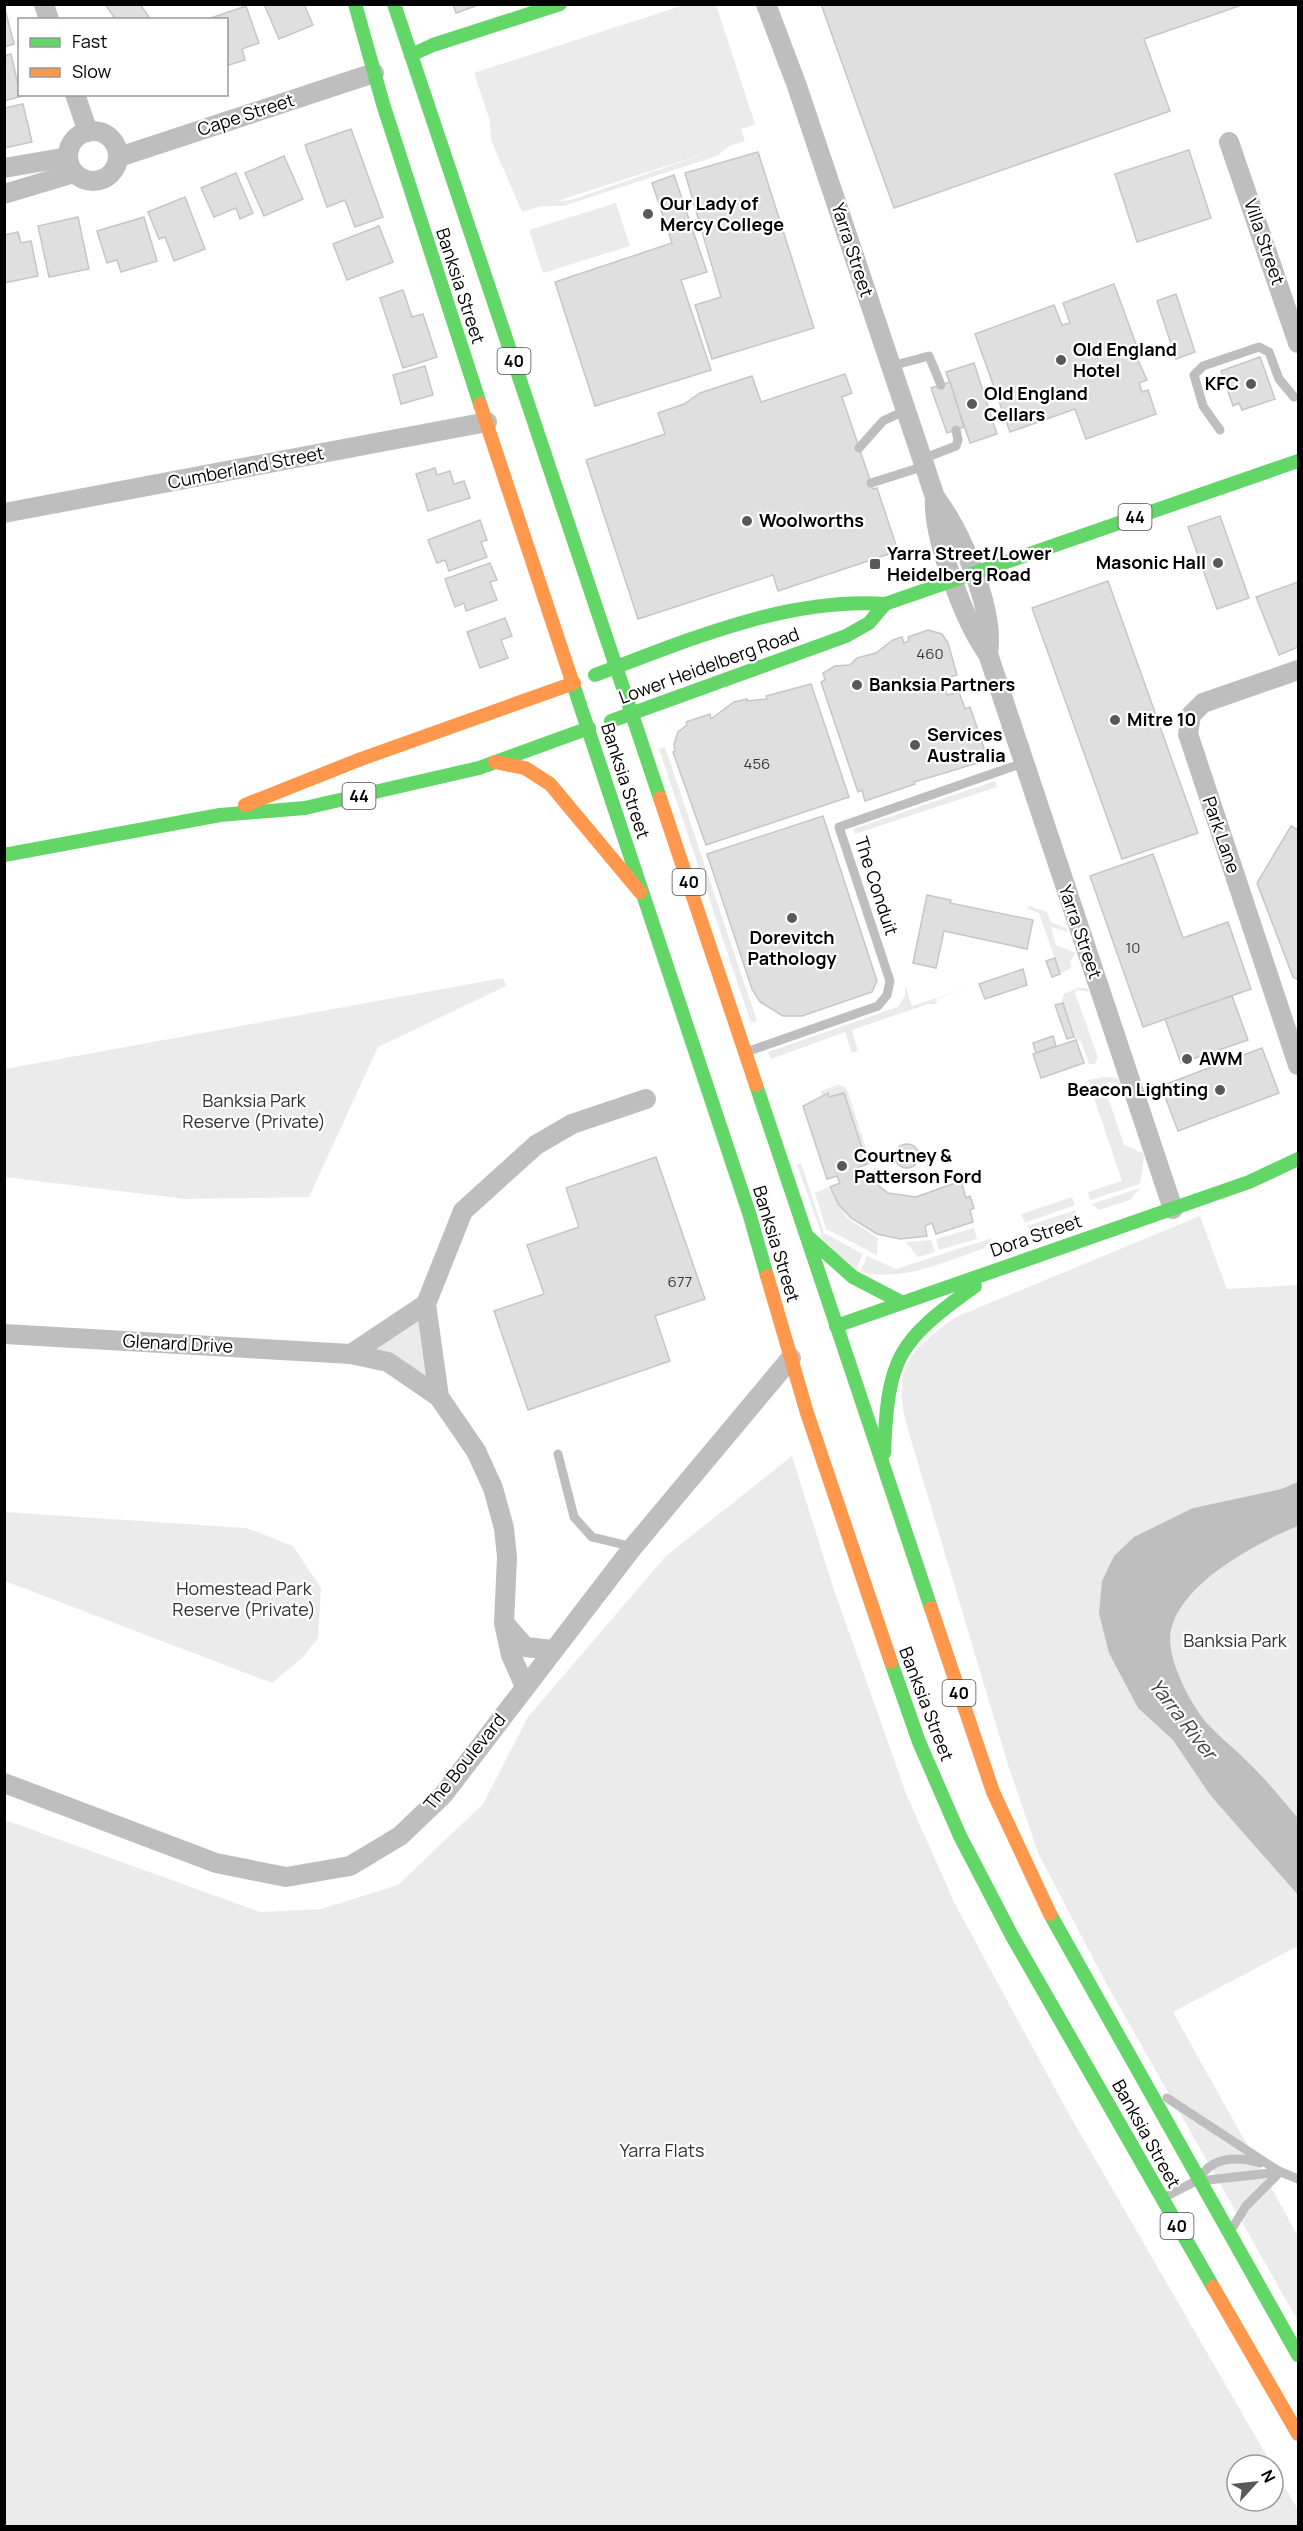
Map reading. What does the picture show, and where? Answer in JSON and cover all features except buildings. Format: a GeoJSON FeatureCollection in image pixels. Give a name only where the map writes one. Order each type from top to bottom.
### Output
{"type":"FeatureCollection","features":[{"type":"Feature","properties":{"kind":"main road","name":"Banksia Street"},"geometry":{"type":"LineString","coordinates":[[355,4],[386,67],[487,422],[796,1353],[881,1638],[939,1788],[1012,1936],[1112,2108],[1161,2199],[1299,2434]]}},
{"type":"Feature","properties":{"kind":"main road","name":"Banksia Street"},"geometry":{"type":"LineString","coordinates":[[394,4],[745,1052],[804,1233],[830,1330],[884,1469],[1000,1811],[1036,1888],[1299,2355]]}},
{"type":"Feature","properties":{"kind":"main road"},"geometry":{"type":"LineString","coordinates":[[386,67],[433,45],[560,4]]}},
{"type":"Feature","properties":{"kind":"main road","name":"Lower Heidelberg Road"},"geometry":{"type":"LineString","coordinates":[[220,815],[362,759],[617,667],[724,632],[797,612],[849,601],[885,604],[1299,461]]}},
{"type":"Feature","properties":{"kind":"main road","name":"Lower Heidelberg Road"},"geometry":{"type":"LineString","coordinates":[[4,855],[220,815],[305,807],[429,781],[495,762],[852,633],[869,623],[885,604]]}},
{"type":"Feature","properties":{"kind":"main road"},"geometry":{"type":"LineString","coordinates":[[495,762],[525,768],[550,784],[646,900]]}},
{"type":"Feature","properties":{"kind":"main road","name":"Dora Street"},"geometry":{"type":"LineString","coordinates":[[830,1330],[1003,1266],[1173,1209],[1263,1176],[1299,1159]]}},
{"type":"Feature","properties":{"kind":"main road"},"geometry":{"type":"LineString","coordinates":[[804,1233],[847,1273],[901,1302]]}},
{"type":"Feature","properties":{"kind":"main road"},"geometry":{"type":"LineString","coordinates":[[884,1469],[887,1395],[900,1353],[927,1322],[1003,1266]]}},
{"type":"Feature","properties":{"kind":"street","name":"Yarra Street"},"geometry":{"type":"LineString","coordinates":[[766,4],[797,86],[935,497],[955,530],[972,573],[988,628],[988,654]]}},
{"type":"Feature","properties":{"kind":"street","name":"Cape Street"},"geometry":{"type":"LineString","coordinates":[[118,157],[386,67]]}},
{"type":"Feature","properties":{"kind":"street"},"geometry":{"type":"LineString","coordinates":[[76,96],[88,132]]}},
{"type":"Feature","properties":{"kind":"street"},"geometry":{"type":"LineString","coordinates":[[4,168],[71,165],[89,181],[106,178],[117,165],[118,149],[109,137],[95,131],[88,132],[74,141],[71,165]]}},
{"type":"Feature","properties":{"kind":"street","name":"Villa Street"},"geometry":{"type":"LineString","coordinates":[[1229,142],[1299,343]]}},
{"type":"Feature","properties":{"kind":"street"},"geometry":{"type":"LineString","coordinates":[[4,194],[71,165]]}},
{"type":"Feature","properties":{"kind":"street","name":"Cumberland Street"},"geometry":{"type":"LineString","coordinates":[[4,513],[487,422]]}},
{"type":"Feature","properties":{"kind":"street","name":"Yarra Street"},"geometry":{"type":"LineString","coordinates":[[935,497],[937,528],[953,580],[974,630],[988,654],[1173,1209]]}},
{"type":"Feature","properties":{"kind":"street","name":"Park Lane"},"geometry":{"type":"LineString","coordinates":[[1299,670],[1203,703],[1191,715],[1188,734],[1299,1065]]}},
{"type":"Feature","properties":{"kind":"street","name":"Glenard Drive"},"geometry":{"type":"LineString","coordinates":[[439,1397],[426,1304],[463,1211],[536,1145],[572,1124],[646,1099]]}},
{"type":"Feature","properties":{"kind":"street"},"geometry":{"type":"LineString","coordinates":[[351,1354],[426,1304]]}},
{"type":"Feature","properties":{"kind":"street","name":"Glenard Drive"},"geometry":{"type":"LineString","coordinates":[[4,1334],[351,1354],[388,1362],[439,1397],[476,1451],[493,1488],[504,1528],[507,1557],[504,1623],[511,1655],[525,1687]]}},
{"type":"Feature","properties":{"kind":"street","name":"The Boulevard"},"geometry":{"type":"LineString","coordinates":[[4,1784],[216,1863],[286,1877],[350,1866],[400,1836],[443,1795],[633,1547],[796,1353]]}},
{"type":"Feature","properties":{"kind":"street"},"geometry":{"type":"LineString","coordinates":[[504,1623],[525,1647],[553,1650]]}},
{"type":"Feature","properties":{"kind":"lane"},"geometry":{"type":"LineString","coordinates":[[1220,430],[1203,406],[1194,375],[1203,366],[1259,347],[1269,352],[1279,379],[1294,397]]}},
{"type":"Feature","properties":{"kind":"lane"},"geometry":{"type":"LineString","coordinates":[[891,366],[926,355],[933,362],[940,385]]}},
{"type":"Feature","properties":{"kind":"lane"},"geometry":{"type":"LineString","coordinates":[[859,448],[883,421],[906,410]]}},
{"type":"Feature","properties":{"kind":"lane"},"geometry":{"type":"LineString","coordinates":[[871,483],[956,446],[958,440],[956,430]]}},
{"type":"Feature","properties":{"kind":"lane","name":"The Conduit"},"geometry":{"type":"LineString","coordinates":[[745,1052],[878,1006],[887,995],[890,981],[838,827],[1023,763]]}},
{"type":"Feature","properties":{"kind":"lane"},"geometry":{"type":"LineString","coordinates":[[558,1454],[574,1517],[592,1537],[633,1547]]}},
{"type":"Feature","properties":{"kind":"lane"},"geometry":{"type":"LineString","coordinates":[[1145,2084],[1280,2172]]}},
{"type":"Feature","properties":{"kind":"lane"},"geometry":{"type":"LineString","coordinates":[[1161,2199],[1199,2179],[1214,2164],[1234,2159],[1251,2160],[1299,2179]]}},
{"type":"Feature","properties":{"kind":"lane"},"geometry":{"type":"LineString","coordinates":[[1199,2179],[1220,2181],[1280,2172]]}},
{"type":"Feature","properties":{"kind":"lane"},"geometry":{"type":"LineString","coordinates":[[1229,2233],[1245,2206],[1280,2172]]}},
{"type":"Feature","properties":{"kind":"green space"},"geometry":{"type":"Polygon","coordinates":[[[684,5],[716,5],[755,124],[741,129],[745,141],[729,146],[717,156],[563,206],[541,206],[522,212],[491,140],[490,121],[474,73],[684,5]],[[710,152],[557,201],[571,200],[710,152]]]}},
{"type":"Feature","properties":{"kind":"green space"},"geometry":{"type":"Polygon","coordinates":[[[616,203],[630,246],[543,273],[529,230],[616,203]]]}},
{"type":"Feature","properties":{"kind":"green space"},"geometry":{"type":"Polygon","coordinates":[[[665,747],[757,1021],[751,1023],[659,749],[665,747]]]}},
{"type":"Feature","properties":{"kind":"green space"},"geometry":{"type":"Polygon","coordinates":[[[995,781],[997,787],[855,834],[853,829],[995,781]]]}},
{"type":"Feature","properties":{"kind":"green space"},"geometry":{"type":"Polygon","coordinates":[[[1029,906],[1047,912],[1051,922],[1068,929],[1068,932],[1051,927],[1056,945],[1076,953],[1070,961],[1071,968],[1060,974],[1039,913],[1028,909],[1029,906]]]}},
{"type":"Feature","properties":{"kind":"green space","name":"Banksia Park Reserve (Private)"},"geometry":{"type":"Polygon","coordinates":[[[503,978],[506,986],[378,1047],[309,1197],[185,1199],[5,1177],[5,1069],[503,978]]]}},
{"type":"Feature","properties":{"kind":"green space"},"geometry":{"type":"Polygon","coordinates":[[[980,984],[936,999],[937,1004],[928,1004],[852,1030],[858,1051],[852,1053],[845,1032],[771,1059],[768,1052],[898,1007],[905,996],[905,985],[912,1006],[980,984]]]}},
{"type":"Feature","properties":{"kind":"green space"},"geometry":{"type":"Polygon","coordinates":[[[1078,988],[1087,988],[1089,992],[1077,990],[1075,993],[1098,1057],[1095,1064],[1089,1064],[1081,1041],[1075,1040],[1062,1000],[1064,994],[1078,988]]]}},
{"type":"Feature","properties":{"kind":"green space"},"geometry":{"type":"Polygon","coordinates":[[[1104,1077],[1118,1078],[1121,1084],[1108,1082],[1105,1088],[1124,1145],[1143,1153],[1144,1157],[1140,1184],[1090,1200],[1088,1192],[1122,1181],[1088,1080],[1104,1077]]]}},
{"type":"Feature","properties":{"kind":"green space"},"geometry":{"type":"Polygon","coordinates":[[[837,1085],[844,1086],[848,1092],[871,1165],[857,1168],[867,1164],[844,1093],[829,1097],[827,1094],[822,1096],[821,1091],[837,1085]]]}},
{"type":"Feature","properties":{"kind":"green space"},"geometry":{"type":"Polygon","coordinates":[[[801,1163],[824,1233],[863,1254],[856,1270],[824,1241],[797,1165],[801,1163]]]}},
{"type":"Feature","properties":{"kind":"green space"},"geometry":{"type":"Polygon","coordinates":[[[828,1187],[847,1218],[878,1238],[877,1255],[826,1229],[815,1193],[828,1187]]]}},
{"type":"Feature","properties":{"kind":"green space"},"geometry":{"type":"Polygon","coordinates":[[[1140,1188],[1130,1200],[1099,1210],[1092,1204],[1140,1188]]]}},
{"type":"Feature","properties":{"kind":"green space"},"geometry":{"type":"Polygon","coordinates":[[[1072,1197],[1075,1205],[1025,1223],[1021,1214],[1072,1197]]]}},
{"type":"Feature","properties":{"kind":"green space"},"geometry":{"type":"Polygon","coordinates":[[[1076,1210],[1073,1219],[1031,1233],[1027,1226],[1076,1210]]]}},
{"type":"Feature","properties":{"kind":"green space"},"geometry":{"type":"Polygon","coordinates":[[[1200,1216],[1227,1289],[1298,1285],[1298,1482],[1281,1489],[1193,1508],[1138,1708],[1173,1740],[1210,1795],[1298,1895],[1298,1946],[1173,2012],[1298,2236],[1298,2321],[1106,1983],[1039,1855],[1008,1765],[902,1403],[904,1373],[909,1360],[917,1349],[956,1317],[1200,1216]]]}},
{"type":"Feature","properties":{"kind":"green space"},"geometry":{"type":"Polygon","coordinates":[[[974,1228],[977,1239],[939,1250],[936,1239],[974,1228]]]}},
{"type":"Feature","properties":{"kind":"green space"},"geometry":{"type":"Polygon","coordinates":[[[992,1238],[985,1248],[923,1269],[892,1274],[860,1272],[867,1256],[896,1269],[992,1238]]]}},
{"type":"Feature","properties":{"kind":"green space"},"geometry":{"type":"Polygon","coordinates":[[[931,1240],[935,1252],[918,1257],[906,1242],[931,1240]]]}},
{"type":"Feature","properties":{"kind":"green space"},"geometry":{"type":"Polygon","coordinates":[[[422,1313],[434,1387],[362,1352],[422,1313]]]}},
{"type":"Feature","properties":{"kind":"green space","name":"Yarra Flats"},"geometry":{"type":"Polygon","coordinates":[[[792,1456],[833,1587],[907,1796],[956,1906],[1065,2107],[1265,2453],[1225,2453],[1225,2513],[1285,2513],[1285,2487],[1298,2510],[1298,2526],[5,2526],[5,1820],[260,1912],[321,1909],[398,1885],[483,1804],[528,1717],[666,1556],[792,1456]]]}},
{"type":"Feature","properties":{"kind":"green space","name":"Homestead Park Reserve (Private)"},"geometry":{"type":"Polygon","coordinates":[[[5,1512],[247,1528],[293,1546],[321,1588],[318,1638],[303,1657],[272,1683],[5,1581],[5,1512]]]}},
{"type":"Feature","properties":{"kind":"green space","name":"Banksia Park"},"geometry":{"type":"Polygon","coordinates":[[[1298,1526],[1298,1818],[1259,1773],[1211,1728],[1200,1714],[1180,1679],[1170,1641],[1171,1630],[1178,1612],[1205,1580],[1243,1554],[1298,1526]]]}},
{"type":"Feature","properties":{"kind":"water","name":"Yarra River"},"geometry":{"type":"Polygon","coordinates":[[[1298,1482],[1298,1526],[1243,1554],[1205,1580],[1178,1612],[1171,1630],[1170,1641],[1180,1679],[1200,1714],[1211,1728],[1259,1773],[1298,1818],[1298,1895],[1210,1795],[1173,1740],[1138,1708],[1109,1653],[1099,1613],[1102,1581],[1114,1556],[1134,1537],[1193,1508],[1281,1489],[1298,1482]]]}},
{"type":"Feature","properties":{"kind":"traffic: fast"},"geometry":{"type":"LineString","coordinates":[[355,4],[383,104],[480,404]]}},
{"type":"Feature","properties":{"kind":"traffic: fast"},"geometry":{"type":"LineString","coordinates":[[394,4],[660,798]]}},
{"type":"Feature","properties":{"kind":"traffic: fast"},"geometry":{"type":"LineString","coordinates":[[411,55],[433,45],[560,4]]}},
{"type":"Feature","properties":{"kind":"traffic: fast"},"geometry":{"type":"LineString","coordinates":[[595,675],[701,636],[774,614],[811,607],[885,604],[1298,461]]}},
{"type":"Feature","properties":{"kind":"traffic: fast"},"geometry":{"type":"LineString","coordinates":[[611,721],[846,636],[869,623],[885,604]]}},
{"type":"Feature","properties":{"kind":"traffic: fast"},"geometry":{"type":"LineString","coordinates":[[570,675],[750,1216],[767,1276]]}},
{"type":"Feature","properties":{"kind":"traffic: fast"},"geometry":{"type":"LineString","coordinates":[[4,855],[220,815],[305,808],[479,768],[589,728]]}},
{"type":"Feature","properties":{"kind":"traffic: fast"},"geometry":{"type":"LineString","coordinates":[[756,1085],[931,1608]]}},
{"type":"Feature","properties":{"kind":"traffic: fast"},"geometry":{"type":"LineString","coordinates":[[836,1326],[1249,1182],[1298,1159]]}},
{"type":"Feature","properties":{"kind":"traffic: fast"},"geometry":{"type":"LineString","coordinates":[[807,1236],[853,1277],[901,1302]]}},
{"type":"Feature","properties":{"kind":"traffic: fast"},"geometry":{"type":"LineString","coordinates":[[884,1453],[889,1394],[902,1354],[928,1322],[975,1286]]}},
{"type":"Feature","properties":{"kind":"traffic: fast"},"geometry":{"type":"LineString","coordinates":[[891,1662],[919,1742],[960,1836],[1012,1936],[1213,2287]]}},
{"type":"Feature","properties":{"kind":"traffic: fast"},"geometry":{"type":"LineString","coordinates":[[1050,1914],[1298,2355]]}},
{"type":"Feature","properties":{"kind":"traffic: slow"},"geometry":{"type":"LineString","coordinates":[[480,404],[570,675]]}},
{"type":"Feature","properties":{"kind":"traffic: slow"},"geometry":{"type":"LineString","coordinates":[[245,805],[361,759],[574,683]]}},
{"type":"Feature","properties":{"kind":"traffic: slow"},"geometry":{"type":"LineString","coordinates":[[495,762],[525,768],[550,784],[640,892]]}},
{"type":"Feature","properties":{"kind":"traffic: slow"},"geometry":{"type":"LineString","coordinates":[[660,798],[756,1085]]}},
{"type":"Feature","properties":{"kind":"traffic: slow"},"geometry":{"type":"LineString","coordinates":[[767,1276],[807,1413],[891,1662]]}},
{"type":"Feature","properties":{"kind":"traffic: slow"},"geometry":{"type":"LineString","coordinates":[[931,1608],[993,1792],[1050,1914]]}},
{"type":"Feature","properties":{"kind":"traffic: slow"},"geometry":{"type":"LineString","coordinates":[[1213,2287],[1298,2434]]}},
{"type":"Feature","properties":{"kind":"place","name":"Our Lady of Mercy College"},"geometry":{"type":"Point","coordinates":[648,214]}},
{"type":"Feature","properties":{"kind":"place","name":"Old England Hotel"},"geometry":{"type":"Point","coordinates":[1061,360]}},
{"type":"Feature","properties":{"kind":"place","name":"KFC"},"geometry":{"type":"Point","coordinates":[1251,384]}},
{"type":"Feature","properties":{"kind":"place","name":"Old England Cellars"},"geometry":{"type":"Point","coordinates":[972,404]}},
{"type":"Feature","properties":{"kind":"place","name":"Woolworths"},"geometry":{"type":"Point","coordinates":[747,521]}},
{"type":"Feature","properties":{"kind":"place","name":"Masonic Hall"},"geometry":{"type":"Point","coordinates":[1218,563]}},
{"type":"Feature","properties":{"kind":"place","name":"Yarra Street/Lower Heidelberg Road"},"geometry":{"type":"Point","coordinates":[875,564]}},
{"type":"Feature","properties":{"kind":"place","name":"Banksia Partners"},"geometry":{"type":"Point","coordinates":[857,685]}},
{"type":"Feature","properties":{"kind":"place","name":"Mitre 10"},"geometry":{"type":"Point","coordinates":[1115,720]}},
{"type":"Feature","properties":{"kind":"place","name":"Services Australia"},"geometry":{"type":"Point","coordinates":[915,745]}},
{"type":"Feature","properties":{"kind":"place","name":"Dorevitch Pathology"},"geometry":{"type":"Point","coordinates":[792,918]}},
{"type":"Feature","properties":{"kind":"place","name":"AWM"},"geometry":{"type":"Point","coordinates":[1187,1059]}},
{"type":"Feature","properties":{"kind":"place","name":"Beacon Lighting"},"geometry":{"type":"Point","coordinates":[1220,1090]}},
{"type":"Feature","properties":{"kind":"place","name":"Courtney & Patterson Ford"},"geometry":{"type":"Point","coordinates":[842,1166]}}]}
